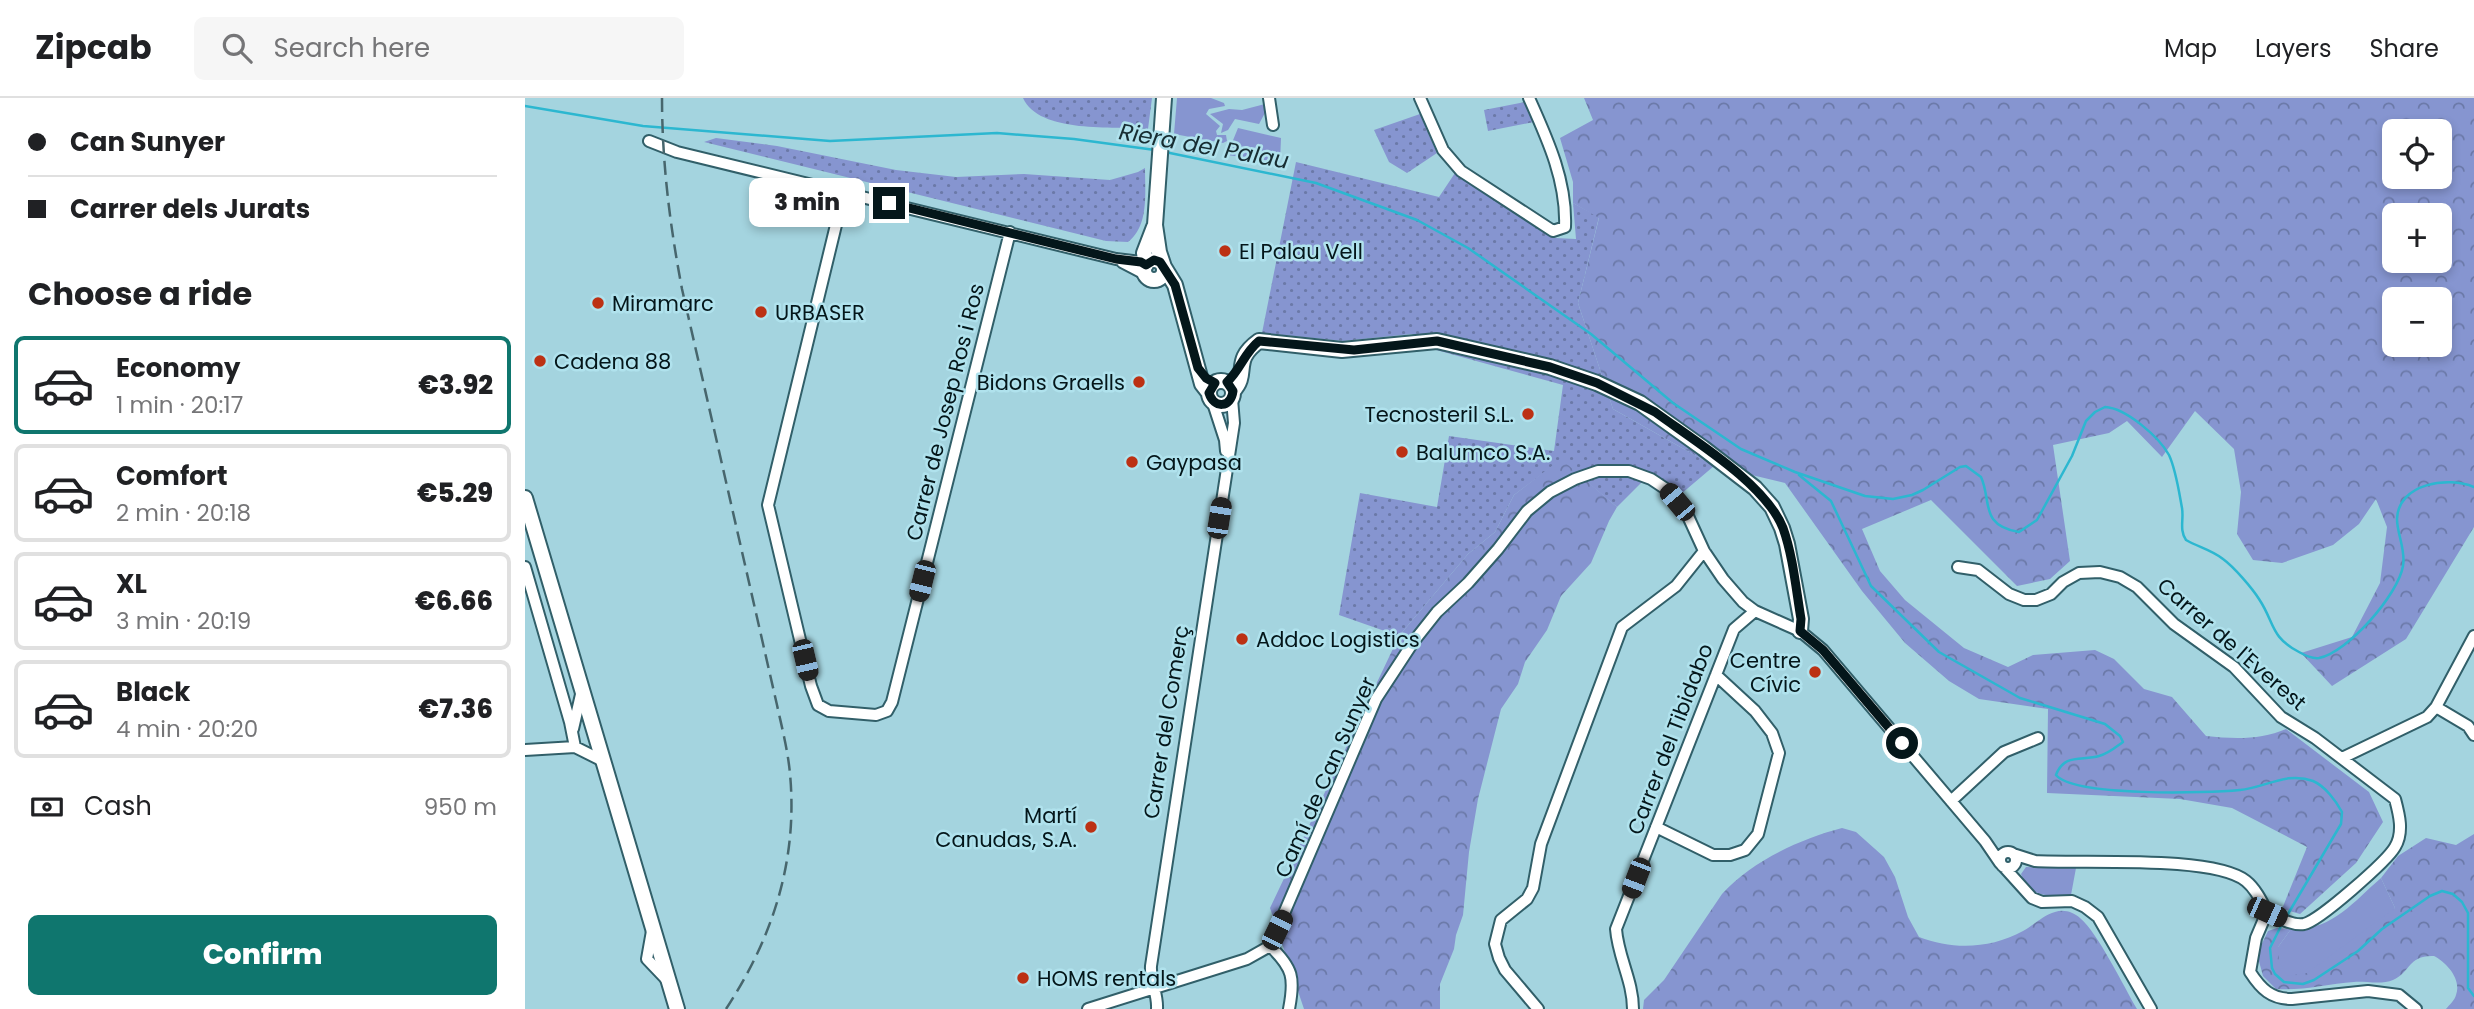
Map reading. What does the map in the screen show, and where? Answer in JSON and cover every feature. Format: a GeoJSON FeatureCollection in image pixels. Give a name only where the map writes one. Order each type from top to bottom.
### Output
{"type":"FeatureCollection","features":[{"type":"Feature","properties":{"kind":"street"},"geometry":{"type":"LineString","coordinates":[[1144,266],[1154,225],[1164,98]]}},
{"type":"Feature","properties":{"kind":"street"},"geometry":{"type":"LineString","coordinates":[[1269,98],[1273,125]]}},
{"type":"Feature","properties":{"kind":"street"},"geometry":{"type":"LineString","coordinates":[[1420,98],[1443,150],[1461,171],[1553,231],[1565,227],[1566,206],[1548,140],[1529,98]]}},
{"type":"Feature","properties":{"kind":"street"},"geometry":{"type":"LineString","coordinates":[[649,141],[677,152],[1144,266],[1162,276],[1164,267]]}},
{"type":"Feature","properties":{"kind":"street","name":"Carrer de Josep Ros i Ros"},"geometry":{"type":"LineString","coordinates":[[844,192],[768,505],[811,686],[818,705],[828,711],[876,715],[887,710],[892,702],[1010,232]]}},
{"type":"Feature","properties":{"kind":"street"},"geometry":{"type":"LineString","coordinates":[[1154,225],[1164,267],[1175,285],[1198,368],[1221,391]]}},
{"type":"Feature","properties":{"kind":"street"},"geometry":{"type":"LineString","coordinates":[[1116,259],[1144,266],[1173,295],[1182,310]]}},
{"type":"Feature","properties":{"kind":"street","name":"Carrer del Comerç"},"geometry":{"type":"LineString","coordinates":[[1227,463],[1226,440],[1216,418],[1221,391],[1241,377],[1241,365],[1249,349],[1259,341],[1354,350],[1437,341],[1550,367],[1597,383],[1640,403],[1755,488],[1772,507],[1782,527],[1801,619],[1800,631]]}},
{"type":"Feature","properties":{"kind":"street","name":"Carrer del Comerç"},"geometry":{"type":"LineString","coordinates":[[1157,1009],[1158,996],[1150,975],[1153,952],[1234,423],[1221,391]]}},
{"type":"Feature","properties":{"kind":"street","name":"Camí de Can Sunyer"},"geometry":{"type":"LineString","coordinates":[[1270,946],[1376,699],[1414,641],[1437,612],[1491,558],[1527,511],[1550,492],[1575,479],[1598,471],[1629,471],[1651,479],[1666,489],[1687,514],[1704,551]]}},
{"type":"Feature","properties":{"kind":"street"},"geometry":{"type":"LineString","coordinates":[[525,498],[677,1009]]}},
{"type":"Feature","properties":{"kind":"street"},"geometry":{"type":"LineString","coordinates":[[1538,1009],[1505,970],[1499,958],[1496,944],[1501,920],[1527,899],[1533,888],[1541,844],[1622,626],[1676,586],[1704,551],[1723,579],[1755,611],[1800,631],[1823,650],[1985,841],[2008,860],[2019,884],[2032,898],[2042,902],[2072,901],[2098,918],[2151,1009]]}},
{"type":"Feature","properties":{"kind":"street"},"geometry":{"type":"LineString","coordinates":[[525,567],[575,747]]}},
{"type":"Feature","properties":{"kind":"street","name":"Carrer de l'Everest"},"geometry":{"type":"LineString","coordinates":[[1958,567],[1978,570],[2009,594],[2024,600],[2036,600],[2051,594],[2079,573],[2100,572],[2120,577],[2137,587],[2174,625],[2208,646],[2234,667],[2281,717],[2315,738],[2395,799],[2400,827],[2395,848],[2349,892],[2319,916],[2304,924],[2290,922],[2267,912]]}},
{"type":"Feature","properties":{"kind":"street","name":"Carrer del Tibidabo"},"geometry":{"type":"LineString","coordinates":[[1633,1009],[1627,970],[1617,944],[1616,929],[1734,629],[1755,611]]}},
{"type":"Feature","properties":{"kind":"street"},"geometry":{"type":"LineString","coordinates":[[2341,758],[2427,717],[2436,707],[2474,636]]}},
{"type":"Feature","properties":{"kind":"street"},"geometry":{"type":"LineString","coordinates":[[1656,827],[1713,855],[1730,855],[1745,850],[1758,834],[1779,753],[1772,733],[1755,711],[1716,676]]}},
{"type":"Feature","properties":{"kind":"street"},"geometry":{"type":"LineString","coordinates":[[572,733],[582,687]]}},
{"type":"Feature","properties":{"kind":"street"},"geometry":{"type":"LineString","coordinates":[[2436,707],[2468,726],[2474,735]]}},
{"type":"Feature","properties":{"kind":"street"},"geometry":{"type":"LineString","coordinates":[[1951,801],[2004,752],[2038,738]]}},
{"type":"Feature","properties":{"kind":"street"},"geometry":{"type":"LineString","coordinates":[[525,750],[575,747],[605,762]]}},
{"type":"Feature","properties":{"kind":"street"},"geometry":{"type":"LineString","coordinates":[[2008,860],[2197,865],[2225,870],[2246,881],[2267,912],[2256,938],[2250,972],[2270,995],[2292,999],[2368,991],[2399,995],[2416,1009]]}},
{"type":"Feature","properties":{"kind":"street"},"geometry":{"type":"LineString","coordinates":[[1088,1009],[1247,959],[1270,946],[1289,966],[1293,981],[1289,1009]]}},
{"type":"Feature","properties":{"kind":"green space"},"geometry":{"type":"Polygon","coordinates":[[[1023,98],[1152,98],[1148,129],[1061,123],[1032,110],[1023,98]]]}},
{"type":"Feature","properties":{"kind":"green space"},"geometry":{"type":"Polygon","coordinates":[[[1177,98],[1211,98],[1224,103],[1225,106],[1209,109],[1206,114],[1220,126],[1216,131],[1217,135],[1226,135],[1227,141],[1223,143],[1174,134],[1177,98]]]}},
{"type":"Feature","properties":{"kind":"green space"},"geometry":{"type":"Polygon","coordinates":[[[1584,98],[2474,98],[2474,527],[2406,639],[2332,686],[2301,653],[2352,637],[2380,583],[2387,527],[2376,499],[2359,524],[2333,545],[2282,563],[2253,560],[2237,534],[2241,492],[2234,449],[2195,411],[2162,457],[2127,421],[2109,433],[2053,445],[2070,561],[2050,579],[2017,586],[1931,500],[1862,529],[1880,571],[1905,600],[1964,648],[2008,667],[2033,655],[2095,650],[2114,659],[2144,689],[2172,697],[2206,736],[2247,738],[2286,729],[2369,792],[2383,822],[2356,863],[2300,914],[2282,909],[2307,847],[2232,808],[2180,799],[2047,793],[2048,709],[1979,699],[1949,681],[1905,643],[1862,591],[1785,483],[1714,466],[1613,409],[1578,303],[1599,218],[1573,203],[1573,182],[1560,138],[1593,120],[1584,98]]]}},
{"type":"Feature","properties":{"kind":"green space"},"geometry":{"type":"Polygon","coordinates":[[[1525,102],[1534,122],[1488,131],[1484,110],[1525,102]]]}},
{"type":"Feature","properties":{"kind":"green space"},"geometry":{"type":"Polygon","coordinates":[[[1265,104],[1266,111],[1259,124],[1235,119],[1228,130],[1221,133],[1223,124],[1210,114],[1229,109],[1242,110],[1265,104]]]}},
{"type":"Feature","properties":{"kind":"green space"},"geometry":{"type":"Polygon","coordinates":[[[1420,114],[1437,153],[1407,173],[1389,162],[1374,130],[1420,114]]]}},
{"type":"Feature","properties":{"kind":"green space"},"geometry":{"type":"Polygon","coordinates":[[[1238,128],[1281,138],[1280,162],[1227,155],[1238,128]]]}},
{"type":"Feature","properties":{"kind":"green space"},"geometry":{"type":"Polygon","coordinates":[[[716,138],[777,146],[896,170],[956,177],[1024,174],[1110,180],[1145,168],[1143,218],[1135,235],[1128,242],[1106,241],[704,142],[716,138]]]}},
{"type":"Feature","properties":{"kind":"green space"},"geometry":{"type":"Polygon","coordinates":[[[1296,162],[1439,197],[1455,173],[1555,238],[1576,239],[1573,203],[1599,217],[1578,303],[1613,409],[1714,466],[1681,494],[1651,473],[1617,507],[1561,460],[1514,495],[1495,532],[1468,554],[1399,636],[1339,615],[1360,493],[1437,507],[1449,436],[1554,451],[1563,385],[1429,348],[1412,334],[1343,341],[1262,333],[1296,162]]]}},
{"type":"Feature","properties":{"kind":"green space"},"geometry":{"type":"Polygon","coordinates":[[[1561,459],[1617,507],[1591,563],[1561,596],[1547,630],[1525,662],[1518,684],[1501,709],[1478,799],[1469,852],[1463,915],[1454,949],[1440,984],[1440,1009],[1304,1009],[1270,908],[1399,636],[1468,554],[1495,532],[1514,495],[1561,459]]]}},
{"type":"Feature","properties":{"kind":"green space"},"geometry":{"type":"Polygon","coordinates":[[[1842,828],[1856,832],[1884,857],[1919,937],[1958,946],[1985,944],[2010,937],[2051,913],[2068,912],[2080,918],[2095,935],[2137,1009],[1643,1009],[1644,1000],[1664,980],[1722,894],[1734,882],[1747,871],[1793,845],[1842,828]]]}},
{"type":"Feature","properties":{"kind":"green space"},"geometry":{"type":"Polygon","coordinates":[[[2474,834],[2474,1009],[2446,1009],[2455,997],[2457,983],[2448,967],[2434,956],[2419,958],[2399,977],[2384,982],[2276,989],[2263,976],[2257,954],[2268,931],[2277,928],[2291,929],[2278,947],[2395,908],[2381,878],[2398,856],[2426,838],[2456,845],[2474,834]]]}},
{"type":"Feature","properties":{"kind":"green space"},"geometry":{"type":"Polygon","coordinates":[[[2026,867],[2076,868],[2071,895],[2041,894],[2029,888],[2021,874],[2026,867]]]}},
{"type":"Feature","properties":{"kind":"green space"},"geometry":{"type":"Polygon","coordinates":[[[2381,878],[2395,908],[2307,973],[2287,976],[2279,962],[2278,947],[2291,929],[2318,925],[2330,920],[2381,878]]]}},
{"type":"Feature","properties":{"kind":"waterway","name":"Riera del Palau"},"geometry":{"type":"LineString","coordinates":[[525,106],[643,126],[830,141],[997,133],[1074,139],[1155,150]]}},
{"type":"Feature","properties":{"kind":"waterway"},"geometry":{"type":"LineString","coordinates":[[1165,152],[1316,183],[1417,220],[1468,248],[1591,334],[1673,403],[1741,449],[1795,472],[1865,496],[1893,499],[1912,495],[1966,466],[1981,477],[1992,518],[2006,529],[2019,532],[2037,520],[2072,456],[2086,421],[2105,407],[2122,412],[2150,432],[2169,455],[2174,467],[2186,540],[2214,553],[2232,567],[2256,594],[2283,641],[2311,658],[2331,654],[2344,645],[2370,621],[2392,592],[2403,566],[2397,519],[2406,497],[2426,485],[2439,483],[2452,482],[2474,487]]}},
{"type":"Feature","properties":{"kind":"waterway"},"geometry":{"type":"LineString","coordinates":[[1799,475],[1831,501],[1871,586],[1939,652],[2020,698],[2105,724],[2120,736],[2123,742],[2106,754],[2064,763],[2056,775],[2068,782],[2088,787],[2143,792],[2240,790],[2294,778],[2313,781],[2326,790],[2342,812],[2341,824],[2285,919]]}},
{"type":"Feature","properties":{"kind":"waterway"},"geometry":{"type":"LineString","coordinates":[[2282,924],[2270,948],[2272,968],[2284,982],[2303,984],[2314,980],[2358,951],[2382,929],[2430,896],[2442,891],[2453,894],[2462,902],[2468,913],[2468,988],[2474,996]]}},
{"type":"Feature","properties":{"kind":"railway"},"geometry":{"type":"LineString","coordinates":[[662,98],[667,194],[682,289],[783,731],[790,774],[790,837],[779,897],[757,954],[726,1009]]}},
{"type":"Feature","properties":{"kind":"place","name":"El Palau Vell"},"geometry":{"type":"Point","coordinates":[1225,251]}},
{"type":"Feature","properties":{"kind":"place","name":"Miramarc"},"geometry":{"type":"Point","coordinates":[598,303]}},
{"type":"Feature","properties":{"kind":"place","name":"URBASER"},"geometry":{"type":"Point","coordinates":[761,312]}},
{"type":"Feature","properties":{"kind":"place","name":"Cadena 88"},"geometry":{"type":"Point","coordinates":[540,361]}},
{"type":"Feature","properties":{"kind":"place","name":"Bidons Graells"},"geometry":{"type":"Point","coordinates":[1139,382]}},
{"type":"Feature","properties":{"kind":"place","name":"Tecnosteril S.L."},"geometry":{"type":"Point","coordinates":[1528,414]}},
{"type":"Feature","properties":{"kind":"place","name":"Balumco S.A."},"geometry":{"type":"Point","coordinates":[1402,452]}},
{"type":"Feature","properties":{"kind":"place","name":"Gaypasa"},"geometry":{"type":"Point","coordinates":[1132,462]}},
{"type":"Feature","properties":{"kind":"place","name":"Addoc Logistics"},"geometry":{"type":"Point","coordinates":[1242,639]}},
{"type":"Feature","properties":{"kind":"place","name":"Centre Cívic"},"geometry":{"type":"Point","coordinates":[1815,672]}},
{"type":"Feature","properties":{"kind":"place","name":"Martí Canudas, S.A."},"geometry":{"type":"Point","coordinates":[1091,827]}},
{"type":"Feature","properties":{"kind":"place","name":"HOMS rentals"},"geometry":{"type":"Point","coordinates":[1023,978]}},
{"type":"Feature","properties":{"kind":"route"},"geometry":{"type":"LineString","coordinates":[[889,203],[1116,259],[1146,265],[1154,260],[1160,262],[1175,285],[1198,368],[1206,378],[1215,383],[1209,393],[1212,400],[1218,404],[1226,404],[1232,399],[1233,391],[1227,382],[1236,373],[1249,349],[1259,341],[1354,350],[1437,341],[1550,367],[1597,383],[1640,403],[1755,488],[1772,507],[1787,544],[1801,619],[1800,631],[1823,650],[1902,743]]}}]}
